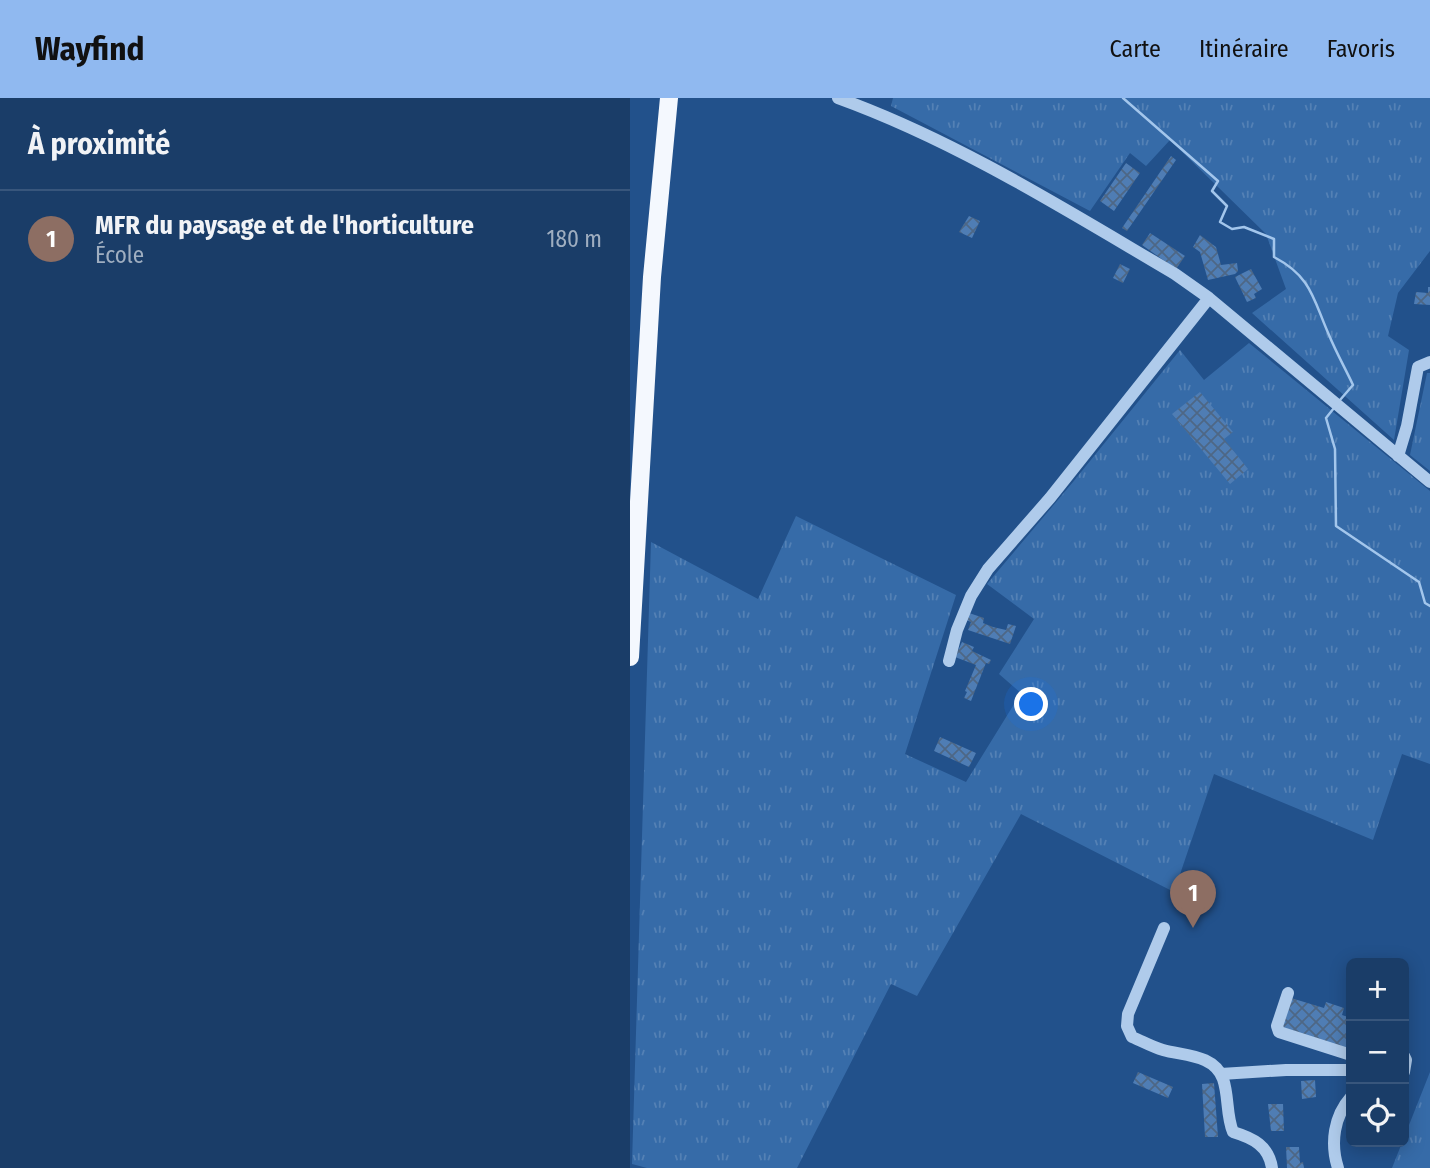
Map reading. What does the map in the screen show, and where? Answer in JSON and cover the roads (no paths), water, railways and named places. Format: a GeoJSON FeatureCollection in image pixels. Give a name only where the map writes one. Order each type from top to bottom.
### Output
{"type":"FeatureCollection","features":[{"type":"Feature","properties":{"kind":"main road"},"geometry":{"type":"LineString","coordinates":[[630,657],[652,277],[669,98]]}},
{"type":"Feature","properties":{"kind":"street"},"geometry":{"type":"LineString","coordinates":[[838,98],[880,113],[948,144],[1146,257],[1209,298],[1430,482]]}},
{"type":"Feature","properties":{"kind":"street"},"geometry":{"type":"LineString","coordinates":[[949,661],[957,630],[971,596],[988,569],[1049,498],[1209,298]]}},
{"type":"Feature","properties":{"kind":"street"},"geometry":{"type":"LineString","coordinates":[[1398,456],[1407,426],[1418,367],[1430,362]]}},
{"type":"Feature","properties":{"kind":"street"},"geometry":{"type":"LineString","coordinates":[[1164,928],[1128,1014],[1127,1026],[1132,1037],[1163,1050],[1208,1061],[1221,1074],[1224,1082],[1228,1118],[1234,1132],[1256,1139],[1270,1157],[1272,1168]]}},
{"type":"Feature","properties":{"kind":"street"},"geometry":{"type":"LineString","coordinates":[[1288,993],[1277,1026],[1279,1032],[1346,1053]]}},
{"type":"Feature","properties":{"kind":"street"},"geometry":{"type":"LineString","coordinates":[[1221,1074],[1286,1069],[1346,1070]]}},
{"type":"Feature","properties":{"kind":"street"},"geometry":{"type":"LineString","coordinates":[[1338,1168],[1334,1133],[1346,1103]]}},
{"type":"Feature","properties":{"kind":"waterway"},"geometry":{"type":"LineString","coordinates":[[1123,98],[1218,181],[1212,191],[1227,206],[1220,222],[1232,229],[1244,227],[1274,239],[1274,257],[1296,273],[1310,290],[1353,385],[1340,400]]}},
{"type":"Feature","properties":{"kind":"waterway"},"geometry":{"type":"LineString","coordinates":[[1334,408],[1326,418],[1335,449],[1336,526],[1419,582],[1425,603],[1430,606]]}},
{"type":"Feature","properties":{"kind":"place","name":"MFR du paysage et de l'horticulture"},"geometry":{"type":"Point","coordinates":[1193,928]}}]}
